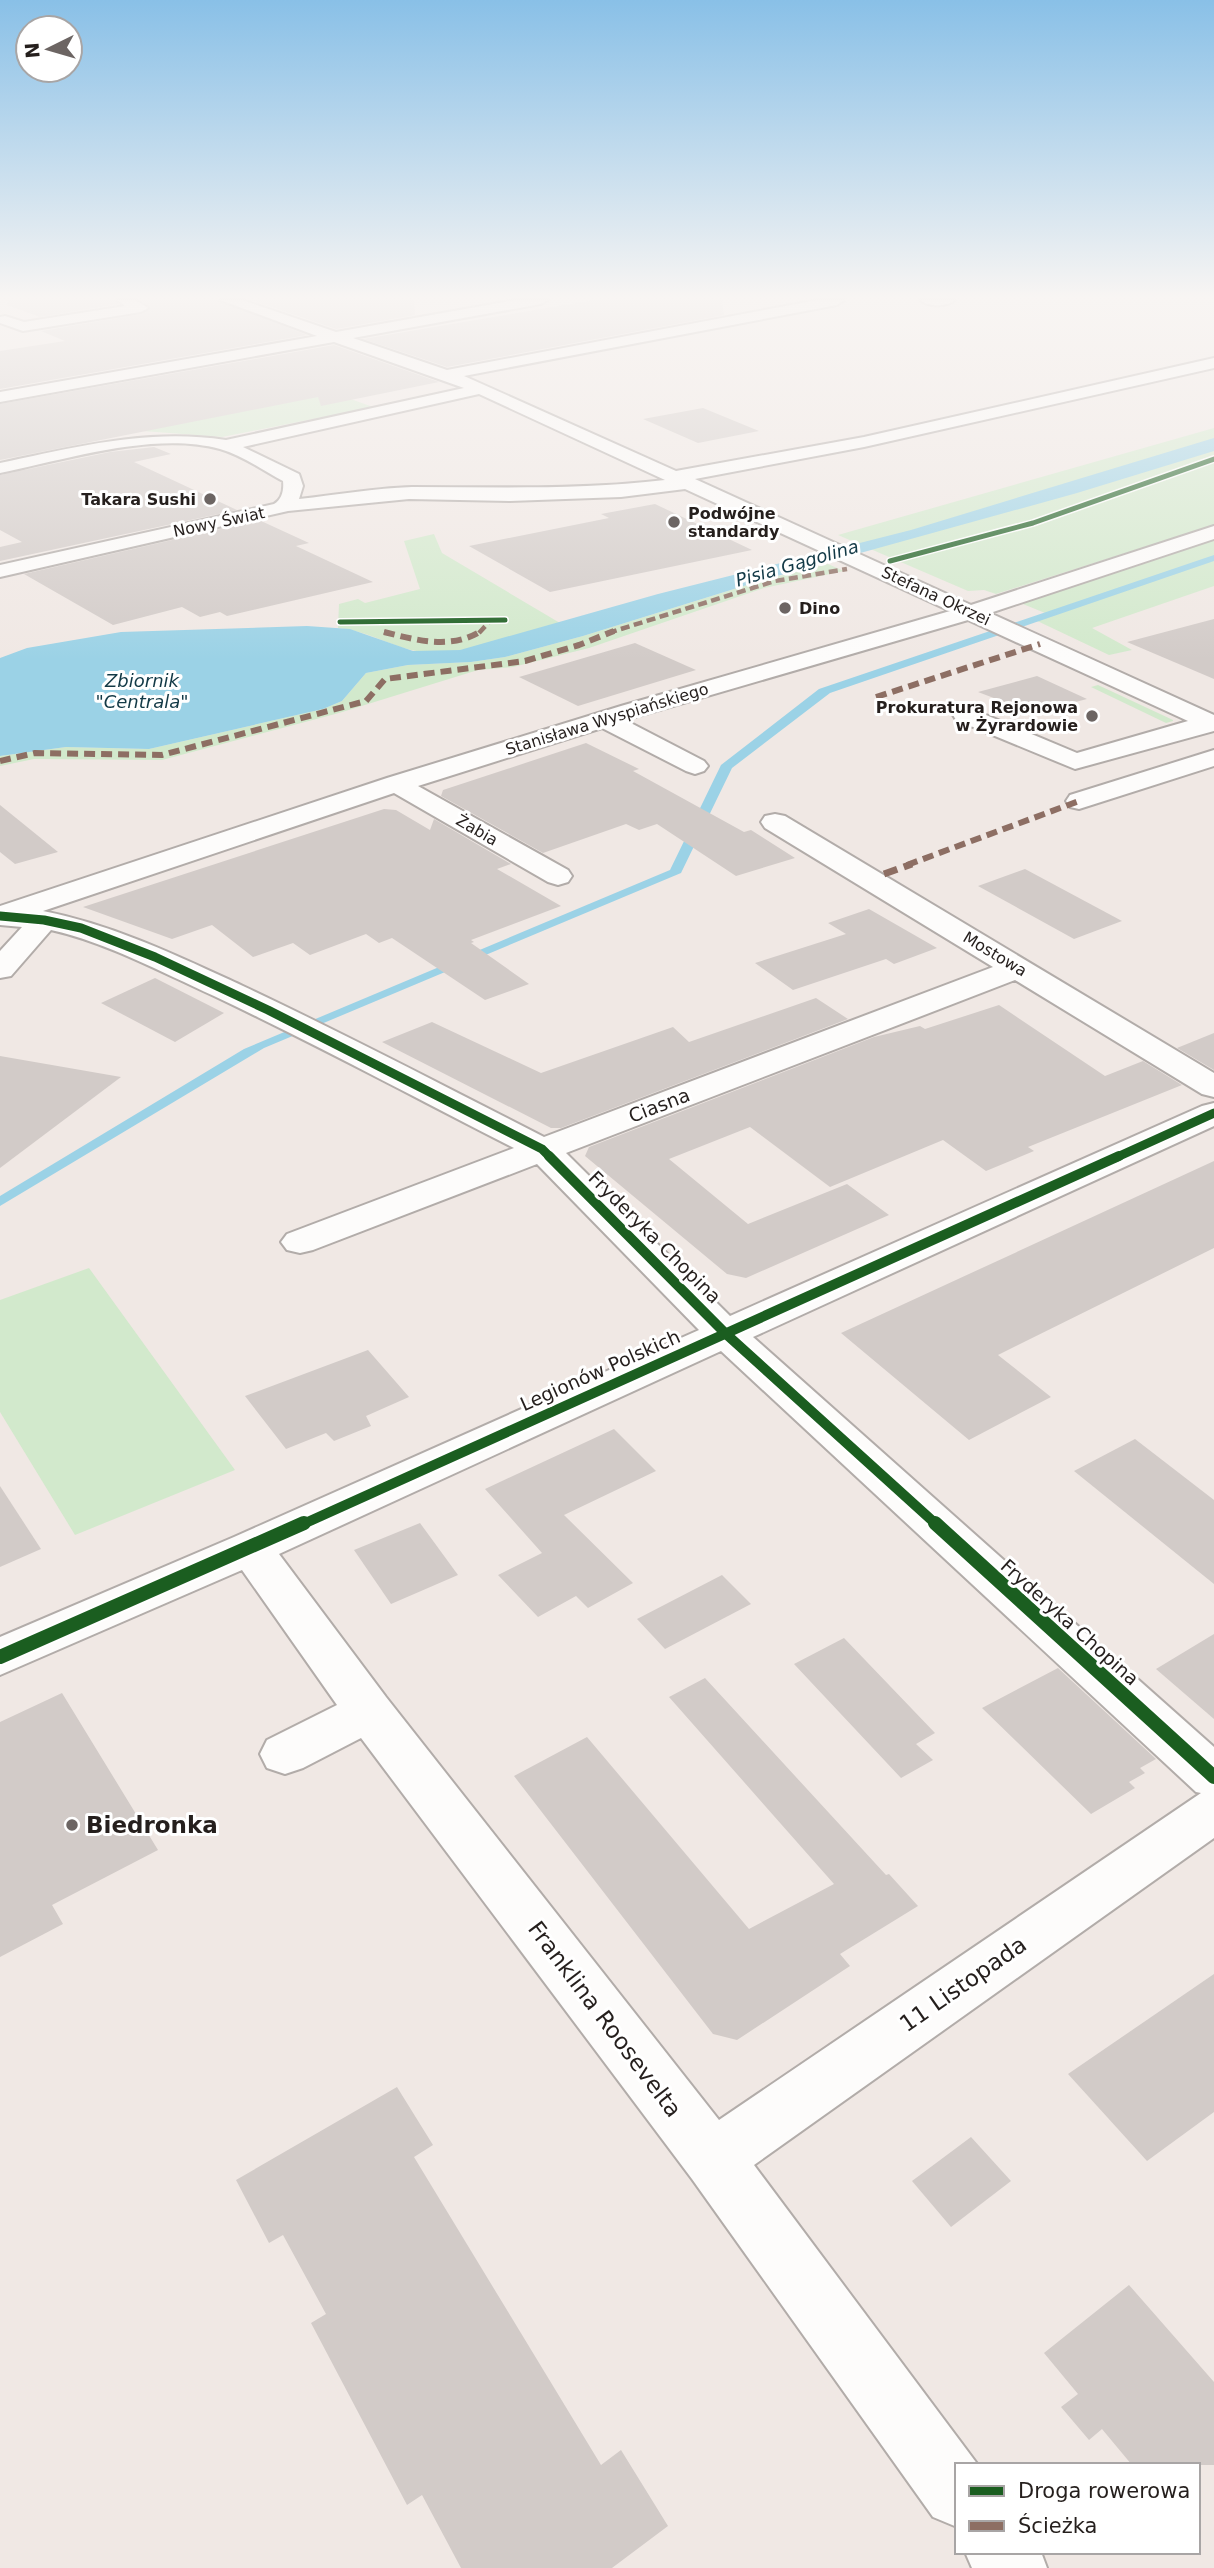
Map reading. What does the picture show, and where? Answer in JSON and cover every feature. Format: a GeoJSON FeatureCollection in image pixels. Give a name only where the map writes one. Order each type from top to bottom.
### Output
{"type":"FeatureCollection","features":[{"type":"Feature","properties":{"kind":"street"},"geometry":{"type":"LineString","coordinates":[[0,468],[146,439],[174,438],[226,445],[334,420]]}},
{"type":"Feature","properties":{"kind":"street","name":"Stefana Okrzei"},"geometry":{"type":"LineString","coordinates":[[549,420],[827,545],[1212,724]]}},
{"type":"Feature","properties":{"kind":"street"},"geometry":{"type":"LineString","coordinates":[[285,506],[409,493],[510,495],[621,491],[962,420]]}},
{"type":"Feature","properties":{"kind":"street","name":"Nowy Świat"},"geometry":{"type":"LineString","coordinates":[[0,571],[285,506],[294,484],[292,478],[226,445]]}},
{"type":"Feature","properties":{"kind":"street","name":"Stanisława Wyspiańskiego"},"geometry":{"type":"LineString","coordinates":[[2,916],[397,784],[604,719],[981,616],[1214,532]]}},
{"type":"Feature","properties":{"kind":"street"},"geometry":{"type":"LineString","coordinates":[[965,715],[1075,761],[1212,724]]}},
{"type":"Feature","properties":{"kind":"street"},"geometry":{"type":"LineString","coordinates":[[604,719],[695,766]]}},
{"type":"Feature","properties":{"kind":"street"},"geometry":{"type":"LineString","coordinates":[[1079,802],[1214,758]]}},
{"type":"Feature","properties":{"kind":"street","name":"Żabia"},"geometry":{"type":"LineString","coordinates":[[397,784],[558,876]]}},
{"type":"Feature","properties":{"kind":"street","name":"Mostowa"},"geometry":{"type":"LineString","coordinates":[[775,822],[1214,1087]]}},
{"type":"Feature","properties":{"kind":"street","name":"Fryderyka Chopina"},"geometry":{"type":"LineString","coordinates":[[2,916],[44,920],[80,928],[155,957],[268,1010],[542,1149],[724,1333],[1214,1777]]}},
{"type":"Feature","properties":{"kind":"street"},"geometry":{"type":"LineString","coordinates":[[0,969],[44,920]]}},
{"type":"Feature","properties":{"kind":"street","name":"Ciasna"},"geometry":{"type":"LineString","coordinates":[[300,1242],[1018,968]]}},
{"type":"Feature","properties":{"kind":"street","name":"Legionów Polskich"},"geometry":{"type":"LineString","coordinates":[[0,1657],[250,1548],[1214,1113]]}},
{"type":"Feature","properties":{"kind":"street","name":"Franklina Roosevelta"},"geometry":{"type":"LineString","coordinates":[[250,1548],[369,1711],[713,2159],[955,2490]]}},
{"type":"Feature","properties":{"kind":"street"},"geometry":{"type":"LineString","coordinates":[[285,1754],[369,1711]]}},
{"type":"Feature","properties":{"kind":"street","name":"11 Listopada"},"geometry":{"type":"LineString","coordinates":[[713,2159],[1214,1810]]}},
{"type":"Feature","properties":{"kind":"green space"},"geometry":{"type":"Polygon","coordinates":[[[199,420],[308,420],[222,437],[143,431],[199,420]]]}},
{"type":"Feature","properties":{"kind":"green space"},"geometry":{"type":"Polygon","coordinates":[[[1214,428],[1214,525],[996,594],[984,590],[968,591],[838,535],[1214,428]]]}},
{"type":"Feature","properties":{"kind":"green space"},"geometry":{"type":"Polygon","coordinates":[[[434,534],[442,553],[560,623],[486,645],[447,652],[411,650],[357,631],[338,628],[339,604],[358,599],[365,603],[420,589],[404,541],[434,534]]]}},
{"type":"Feature","properties":{"kind":"green space"},"geometry":{"type":"Polygon","coordinates":[[[1214,538],[1214,586],[1092,628],[1132,650],[1109,655],[1031,618],[1045,613],[1018,602],[1214,538]]]}},
{"type":"Feature","properties":{"kind":"green space"},"geometry":{"type":"Polygon","coordinates":[[[828,564],[844,571],[764,588],[589,648],[513,667],[478,670],[339,713],[162,760],[34,759],[0,766],[0,756],[66,747],[149,749],[323,709],[342,701],[366,673],[408,665],[471,662],[505,657],[583,636],[763,580],[828,564]]]}},
{"type":"Feature","properties":{"kind":"green space"},"geometry":{"type":"Polygon","coordinates":[[[1098,685],[1173,721],[1166,723],[1091,687],[1098,685]]]}},
{"type":"Feature","properties":{"kind":"green space"},"geometry":{"type":"Polygon","coordinates":[[[89,1268],[235,1470],[75,1535],[0,1412],[0,1300],[89,1268]]]}},
{"type":"Feature","properties":{"kind":"water","name":"Zbiornik \"Centrala\""},"geometry":{"type":"Polygon","coordinates":[[[1214,438],[1214,451],[1077,493],[763,580],[583,636],[505,657],[471,662],[408,665],[366,673],[342,701],[323,709],[149,749],[66,747],[0,756],[0,658],[27,648],[121,632],[307,626],[350,629],[413,651],[460,650],[658,594],[911,530],[1214,438]]]}},
{"type":"Feature","properties":{"kind":"water"},"geometry":{"type":"Polygon","coordinates":[[[1214,555],[1214,561],[830,693],[732,768],[681,873],[264,1048],[0,1206],[0,1196],[244,1049],[670,870],[721,765],[819,689],[1214,555]]]}},
{"type":"Feature","properties":{"kind":"building"},"geometry":{"type":"Polygon","coordinates":[[[0,420],[203,420],[0,460],[0,420]]]}},
{"type":"Feature","properties":{"kind":"building"},"geometry":{"type":"Polygon","coordinates":[[[645,420],[732,420],[759,431],[698,443],[645,420]]]}},
{"type":"Feature","properties":{"kind":"building"},"geometry":{"type":"Polygon","coordinates":[[[154,447],[171,454],[134,462],[237,510],[0,561],[0,547],[22,542],[0,530],[0,475],[110,452],[154,447]]]}},
{"type":"Feature","properties":{"kind":"building"},"geometry":{"type":"Polygon","coordinates":[[[655,504],[752,550],[550,592],[469,546],[609,518],[601,514],[655,504]]]}},
{"type":"Feature","properties":{"kind":"building"},"geometry":{"type":"Polygon","coordinates":[[[259,520],[309,543],[296,546],[373,582],[227,616],[220,612],[200,617],[182,607],[113,625],[24,574],[259,520]]]}},
{"type":"Feature","properties":{"kind":"building"},"geometry":{"type":"Polygon","coordinates":[[[1214,619],[1214,679],[1127,642],[1214,619]]]}},
{"type":"Feature","properties":{"kind":"building"},"geometry":{"type":"Polygon","coordinates":[[[635,643],[696,670],[578,706],[519,677],[635,643]]]}},
{"type":"Feature","properties":{"kind":"building"},"geometry":{"type":"Polygon","coordinates":[[[1037,676],[1087,699],[1033,713],[978,692],[1037,676]]]}},
{"type":"Feature","properties":{"kind":"building"},"geometry":{"type":"Polygon","coordinates":[[[586,743],[639,769],[633,771],[744,832],[751,830],[795,858],[736,876],[657,824],[639,830],[626,824],[543,853],[441,796],[443,790],[586,743]]]}},
{"type":"Feature","properties":{"kind":"building"},"geometry":{"type":"Polygon","coordinates":[[[0,805],[58,852],[15,864],[0,852],[0,805]]]}},
{"type":"Feature","properties":{"kind":"building"},"geometry":{"type":"Polygon","coordinates":[[[384,809],[396,810],[430,830],[434,819],[511,864],[497,869],[561,906],[471,940],[474,942],[471,943],[529,984],[485,1000],[392,938],[379,943],[366,934],[310,955],[293,943],[253,957],[212,925],[172,939],[83,907],[384,809]]]}},
{"type":"Feature","properties":{"kind":"building"},"geometry":{"type":"Polygon","coordinates":[[[1025,869],[1122,921],[1074,939],[978,886],[1025,869]]]}},
{"type":"Feature","properties":{"kind":"building"},"geometry":{"type":"Polygon","coordinates":[[[869,909],[937,948],[894,964],[886,959],[793,990],[755,963],[846,934],[828,923],[869,909]]]}},
{"type":"Feature","properties":{"kind":"building"},"geometry":{"type":"Polygon","coordinates":[[[155,978],[224,1013],[175,1042],[101,1003],[155,978]]]}},
{"type":"Feature","properties":{"kind":"building"},"geometry":{"type":"Polygon","coordinates":[[[816,998],[848,1019],[561,1128],[551,1128],[382,1042],[432,1022],[541,1073],[673,1027],[689,1042],[816,998]]]}},
{"type":"Feature","properties":{"kind":"building"},"geometry":{"type":"Polygon","coordinates":[[[999,1005],[1105,1076],[1143,1061],[1182,1085],[1028,1147],[1034,1151],[986,1171],[943,1140],[830,1187],[750,1127],[669,1159],[748,1224],[847,1184],[889,1215],[746,1278],[727,1274],[585,1156],[589,1147],[874,1037],[920,1026],[925,1029],[999,1005]]]}},
{"type":"Feature","properties":{"kind":"building"},"geometry":{"type":"Polygon","coordinates":[[[1214,1033],[1214,1070],[1177,1048],[1214,1033]]]}},
{"type":"Feature","properties":{"kind":"building"},"geometry":{"type":"Polygon","coordinates":[[[0,1056],[121,1077],[0,1168],[0,1056]]]}},
{"type":"Feature","properties":{"kind":"building"},"geometry":{"type":"Polygon","coordinates":[[[1214,1161],[1214,1248],[998,1355],[1051,1397],[969,1440],[841,1333],[1214,1161]]]}},
{"type":"Feature","properties":{"kind":"building"},"geometry":{"type":"Polygon","coordinates":[[[368,1350],[409,1397],[366,1416],[371,1426],[334,1441],[326,1433],[286,1449],[245,1396],[368,1350]]]}},
{"type":"Feature","properties":{"kind":"building"},"geometry":{"type":"Polygon","coordinates":[[[614,1429],[656,1471],[564,1515],[633,1583],[588,1608],[576,1596],[538,1617],[498,1575],[542,1553],[485,1489],[614,1429]]]}},
{"type":"Feature","properties":{"kind":"building"},"geometry":{"type":"Polygon","coordinates":[[[1135,1439],[1214,1500],[1214,1584],[1074,1471],[1135,1439]]]}},
{"type":"Feature","properties":{"kind":"building"},"geometry":{"type":"Polygon","coordinates":[[[0,1486],[41,1549],[0,1567],[0,1486]]]}},
{"type":"Feature","properties":{"kind":"building"},"geometry":{"type":"Polygon","coordinates":[[[420,1523],[458,1575],[391,1604],[354,1550],[420,1523]]]}},
{"type":"Feature","properties":{"kind":"building"},"geometry":{"type":"Polygon","coordinates":[[[722,1575],[751,1604],[665,1649],[637,1619],[722,1575]]]}},
{"type":"Feature","properties":{"kind":"building"},"geometry":{"type":"Polygon","coordinates":[[[1214,1634],[1214,1719],[1156,1669],[1214,1634]]]}},
{"type":"Feature","properties":{"kind":"building"},"geometry":{"type":"Polygon","coordinates":[[[844,1638],[935,1733],[916,1744],[933,1760],[901,1778],[794,1664],[844,1638]]]}},
{"type":"Feature","properties":{"kind":"building"},"geometry":{"type":"Polygon","coordinates":[[[1058,1668],[1156,1759],[1140,1768],[1145,1773],[1129,1782],[1135,1788],[1091,1814],[982,1708],[1058,1668]]]}},
{"type":"Feature","properties":{"kind":"building"},"geometry":{"type":"Polygon","coordinates":[[[705,1678],[886,1875],[889,1874],[918,1906],[840,1954],[850,1966],[737,2040],[713,2034],[514,1776],[587,1737],[749,1929],[834,1884],[669,1697],[705,1678]]]}},
{"type":"Feature","properties":{"kind":"building","name":"Biedronka"},"geometry":{"type":"Polygon","coordinates":[[[62,1693],[158,1850],[52,1905],[63,1924],[0,1957],[0,1722],[62,1693]]]}},
{"type":"Feature","properties":{"kind":"building"},"geometry":{"type":"Polygon","coordinates":[[[1214,1974],[1214,2112],[1147,2161],[1068,2074],[1214,1974]]]}},
{"type":"Feature","properties":{"kind":"building"},"geometry":{"type":"Polygon","coordinates":[[[397,2087],[433,2145],[414,2157],[601,2465],[621,2450],[668,2526],[612,2568],[461,2568],[422,2495],[407,2505],[311,2323],[326,2314],[283,2235],[269,2243],[236,2180],[397,2087]]]}},
{"type":"Feature","properties":{"kind":"building"},"geometry":{"type":"Polygon","coordinates":[[[971,2137],[1011,2181],[951,2227],[912,2181],[971,2137]]]}},
{"type":"Feature","properties":{"kind":"building"},"geometry":{"type":"Polygon","coordinates":[[[1129,2285],[1214,2382],[1214,2465],[1130,2463],[1102,2429],[1089,2440],[1061,2407],[1078,2394],[1044,2353],[1129,2285]]]}},
{"type":"Feature","properties":{"kind":"marked path"},"geometry":{"type":"LineString","coordinates":[[0,761],[35,753],[162,755],[366,701],[385,679],[525,661],[775,581],[847,569]]}},
{"type":"Feature","properties":{"kind":"marked path"},"geometry":{"type":"LineString","coordinates":[[384,632],[426,641],[456,642],[481,632],[490,621]]}},
{"type":"Feature","properties":{"kind":"marked path"},"geometry":{"type":"LineString","coordinates":[[876,697],[1040,644]]}},
{"type":"Feature","properties":{"kind":"marked path"},"geometry":{"type":"LineString","coordinates":[[884,874],[1079,801]]}},
{"type":"Feature","properties":{"kind":"cycle path"},"geometry":{"type":"LineString","coordinates":[[890,561],[1033,523],[1214,459]]}},
{"type":"Feature","properties":{"kind":"cycle path"},"geometry":{"type":"LineString","coordinates":[[340,622],[505,620]]}},
{"type":"Feature","properties":{"kind":"cycle path"},"geometry":{"type":"LineString","coordinates":[[0,916],[44,920],[81,928],[155,957],[268,1010],[542,1149],[725,1333],[1214,1777]]}},
{"type":"Feature","properties":{"kind":"cycle path"},"geometry":{"type":"LineString","coordinates":[[0,1657],[250,1548],[1214,1113]]}},
{"type":"Feature","properties":{"kind":"place","name":"Takara Sushi"},"geometry":{"type":"Point","coordinates":[210,499]}},
{"type":"Feature","properties":{"kind":"place","name":"Podwójne standardy"},"geometry":{"type":"Point","coordinates":[674,522]}},
{"type":"Feature","properties":{"kind":"place","name":"Dino"},"geometry":{"type":"Point","coordinates":[785,608]}},
{"type":"Feature","properties":{"kind":"place","name":"Prokuratura Rejonowa w Żyrardowie"},"geometry":{"type":"Point","coordinates":[1092,716]}},
{"type":"Feature","properties":{"kind":"place","name":"Biedronka"},"geometry":{"type":"Point","coordinates":[72,1825]}},
{"type":"Feature","properties":{"kind":"water label","name":"Pisia Gągolina"},"geometry":{"type":"Point","coordinates":[797,563]}}]}
